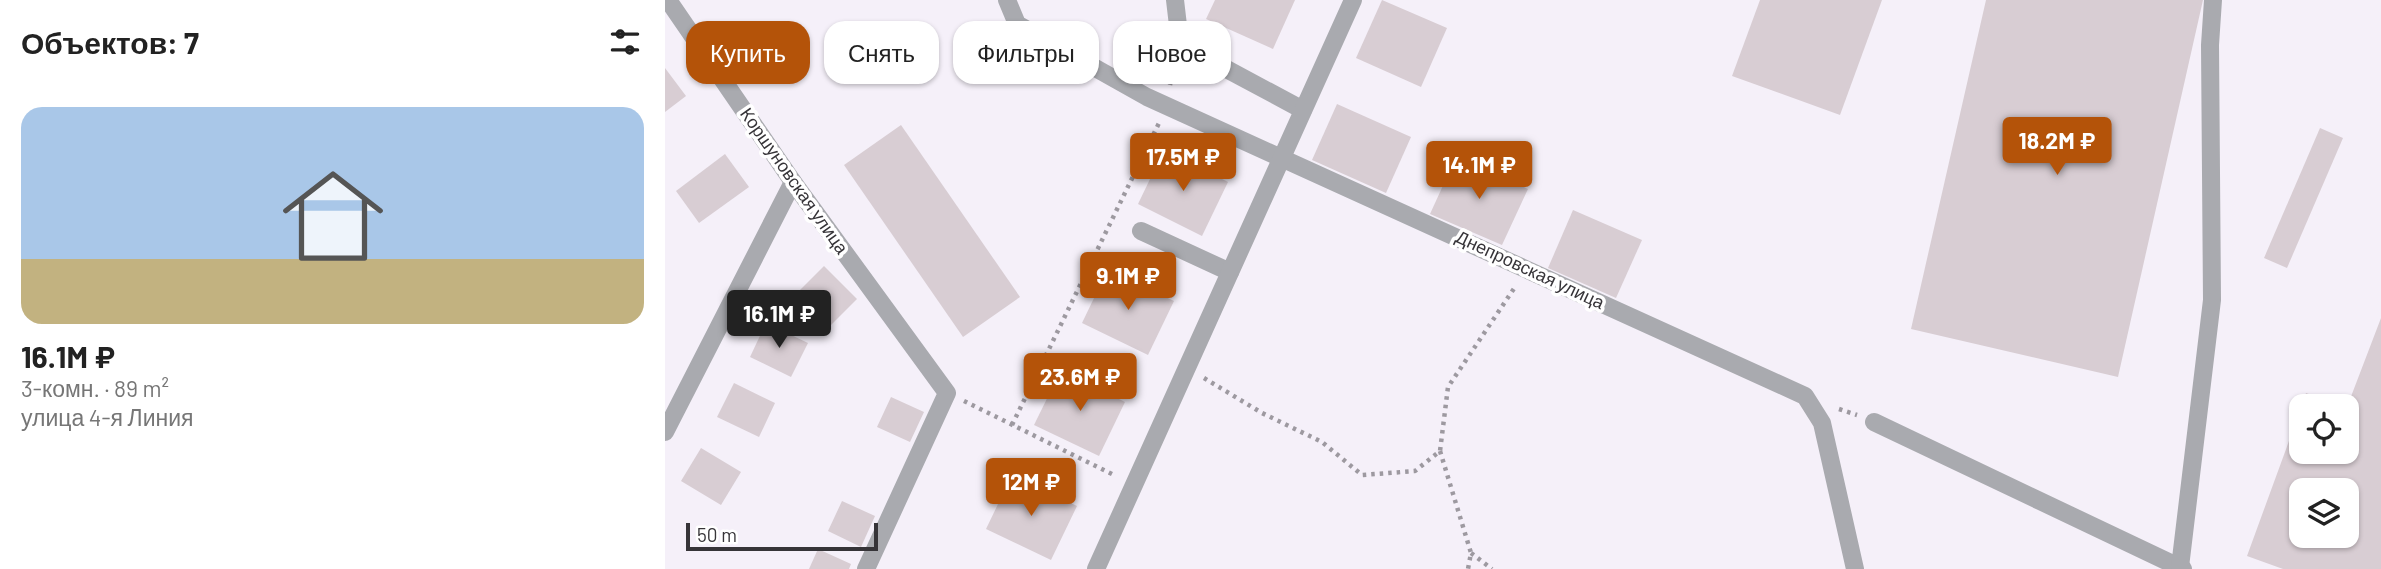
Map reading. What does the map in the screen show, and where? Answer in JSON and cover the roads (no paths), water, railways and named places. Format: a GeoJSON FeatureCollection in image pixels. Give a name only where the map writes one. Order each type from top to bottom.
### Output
{"type":"FeatureCollection","features":[{"type":"Feature","properties":{"kind":"street","name":"Коршуновская улица"},"geometry":{"type":"LineString","coordinates":[[668,0],[793,181],[947,393],[866,569]]}},
{"type":"Feature","properties":{"kind":"street","name":"Днепровская улица"},"geometry":{"type":"LineString","coordinates":[[1007,0],[1017,24],[1147,97],[1805,396],[1822,423],[1855,569]]}},
{"type":"Feature","properties":{"kind":"street"},"geometry":{"type":"LineString","coordinates":[[1175,0],[1179,34],[1219,65],[1303,110]]}},
{"type":"Feature","properties":{"kind":"street"},"geometry":{"type":"LineString","coordinates":[[1096,569],[1353,0]]}},
{"type":"Feature","properties":{"kind":"street"},"geometry":{"type":"LineString","coordinates":[[1874,422],[2181,568],[2212,300],[2210,45],[2213,0]]}},
{"type":"Feature","properties":{"kind":"street"},"geometry":{"type":"LineString","coordinates":[[665,432],[793,181]]}},
{"type":"Feature","properties":{"kind":"street"},"geometry":{"type":"LineString","coordinates":[[1141,231],[1230,272]]}}]}
